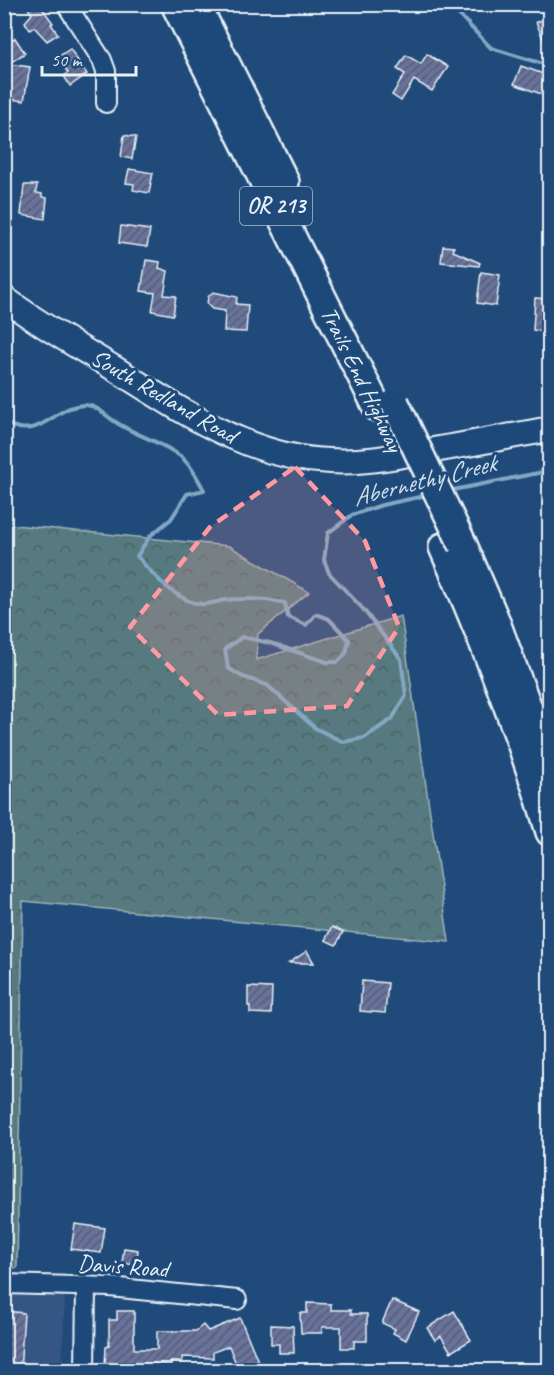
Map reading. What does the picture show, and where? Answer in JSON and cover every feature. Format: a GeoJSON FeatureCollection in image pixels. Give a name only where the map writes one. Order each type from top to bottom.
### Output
{"type":"FeatureCollection","features":[{"type":"Feature","properties":{"kind":"highway","name":"Trails End Highway"},"geometry":{"type":"LineString","coordinates":[[175,4],[386,405]]}},
{"type":"Feature","properties":{"kind":"highway","name":"Trails End Highway"},"geometry":{"type":"LineString","coordinates":[[196,4],[453,546],[498,626],[549,767]]}},
{"type":"Feature","properties":{"kind":"highway","name":"Trails End Highway"},"geometry":{"type":"LineString","coordinates":[[453,546],[525,754],[549,832]]}},
{"type":"Feature","properties":{"kind":"main road","name":"South Redland Road"},"geometry":{"type":"LineString","coordinates":[[4,298],[192,416],[239,441],[278,454],[330,461],[364,460],[436,450],[549,429]]}},
{"type":"Feature","properties":{"kind":"street"},"geometry":{"type":"LineString","coordinates":[[66,4],[102,60],[107,78],[106,103]]}},
{"type":"Feature","properties":{"kind":"street","name":"Davis Road"},"geometry":{"type":"LineString","coordinates":[[4,1284],[86,1286],[237,1300]]}},
{"type":"Feature","properties":{"kind":"street"},"geometry":{"type":"LineString","coordinates":[[85,1371],[86,1286]]}},
{"type":"Feature","properties":{"kind":"highlighted area"},"geometry":{"type":"Polygon","coordinates":[[[295,467],[365,541],[399,627],[347,706],[218,715],[130,627],[210,527],[295,467]]]}},
{"type":"Feature","properties":{"kind":"shaded area"},"geometry":{"type":"Polygon","coordinates":[[[4,1291],[65,1295],[62,1370],[5,1370],[4,1291]]]}},
{"type":"Feature","properties":{"kind":"green space"},"geometry":{"type":"Polygon","coordinates":[[[4,524],[229,546],[309,592],[258,634],[256,660],[401,616],[449,942],[23,901],[17,1268],[4,1267],[4,524]]]}},
{"type":"Feature","properties":{"kind":"building"},"geometry":{"type":"Polygon","coordinates":[[[25,4],[39,4],[58,34],[47,41],[34,27],[30,30],[25,22],[32,14],[25,4]]]}},
{"type":"Feature","properties":{"kind":"building"},"geometry":{"type":"Polygon","coordinates":[[[549,18],[549,53],[536,22],[549,18]]]}},
{"type":"Feature","properties":{"kind":"building"},"geometry":{"type":"Polygon","coordinates":[[[15,38],[25,53],[8,64],[30,67],[24,101],[4,98],[4,45],[15,38]]]}},
{"type":"Feature","properties":{"kind":"building"},"geometry":{"type":"Polygon","coordinates":[[[70,49],[87,74],[70,86],[64,76],[68,73],[58,57],[70,49]]]}},
{"type":"Feature","properties":{"kind":"building"},"geometry":{"type":"Polygon","coordinates":[[[427,54],[448,67],[432,91],[414,80],[401,101],[392,95],[405,74],[397,69],[406,55],[421,64],[427,54]]]}},
{"type":"Feature","properties":{"kind":"building"},"geometry":{"type":"Polygon","coordinates":[[[521,66],[549,76],[547,96],[514,84],[521,66]]]}},
{"type":"Feature","properties":{"kind":"building"},"geometry":{"type":"Polygon","coordinates":[[[124,135],[136,137],[132,159],[121,157],[124,135]]]}},
{"type":"Feature","properties":{"kind":"building"},"geometry":{"type":"Polygon","coordinates":[[[129,169],[153,173],[149,193],[133,190],[134,184],[126,183],[129,169]]]}},
{"type":"Feature","properties":{"kind":"building"},"geometry":{"type":"Polygon","coordinates":[[[24,185],[37,185],[36,193],[47,198],[45,219],[21,215],[24,185]]]}},
{"type":"Feature","properties":{"kind":"building"},"geometry":{"type":"Polygon","coordinates":[[[121,226],[150,230],[147,247],[119,243],[121,226]]]}},
{"type":"Feature","properties":{"kind":"building"},"geometry":{"type":"Polygon","coordinates":[[[443,246],[454,247],[453,251],[480,263],[479,266],[441,262],[443,246]]]}},
{"type":"Feature","properties":{"kind":"building"},"geometry":{"type":"Polygon","coordinates":[[[146,260],[160,262],[159,268],[168,271],[164,295],[176,296],[173,315],[152,311],[155,293],[141,291],[146,260]]]}},
{"type":"Feature","properties":{"kind":"building"},"geometry":{"type":"Polygon","coordinates":[[[481,272],[500,275],[496,306],[477,303],[481,272]]]}},
{"type":"Feature","properties":{"kind":"building"},"geometry":{"type":"Polygon","coordinates":[[[213,292],[237,297],[236,304],[248,305],[246,332],[224,331],[225,311],[212,309],[207,304],[208,297],[213,292]]]}},
{"type":"Feature","properties":{"kind":"building"},"geometry":{"type":"Polygon","coordinates":[[[535,298],[549,299],[549,332],[533,330],[535,298]]]}},
{"type":"Feature","properties":{"kind":"building"},"geometry":{"type":"Polygon","coordinates":[[[332,927],[343,932],[336,945],[325,940],[332,927]]]}},
{"type":"Feature","properties":{"kind":"building"},"geometry":{"type":"Polygon","coordinates":[[[307,951],[314,963],[289,963],[307,951]]]}},
{"type":"Feature","properties":{"kind":"building"},"geometry":{"type":"Polygon","coordinates":[[[362,981],[388,983],[385,1013],[360,1011],[362,981]]]}},
{"type":"Feature","properties":{"kind":"building"},"geometry":{"type":"Polygon","coordinates":[[[248,987],[272,988],[271,1014],[250,1013],[248,987]]]}},
{"type":"Feature","properties":{"kind":"building"},"geometry":{"type":"Polygon","coordinates":[[[75,1224],[105,1228],[101,1253],[71,1249],[75,1224]]]}},
{"type":"Feature","properties":{"kind":"building"},"geometry":{"type":"Polygon","coordinates":[[[124,1248],[138,1250],[136,1265],[122,1263],[124,1248]]]}},
{"type":"Feature","properties":{"kind":"building"},"geometry":{"type":"Polygon","coordinates":[[[392,1300],[419,1312],[406,1340],[393,1333],[395,1329],[382,1323],[392,1300]]]}},
{"type":"Feature","properties":{"kind":"building"},"geometry":{"type":"Polygon","coordinates":[[[307,1303],[331,1304],[331,1310],[351,1310],[351,1314],[367,1314],[367,1341],[354,1341],[354,1348],[341,1348],[341,1327],[322,1327],[322,1333],[301,1333],[300,1313],[307,1313],[307,1303]]]}},
{"type":"Feature","properties":{"kind":"building"},"geometry":{"type":"Polygon","coordinates":[[[4,1311],[24,1313],[20,1371],[4,1371],[4,1311]]]}},
{"type":"Feature","properties":{"kind":"building"},"geometry":{"type":"Polygon","coordinates":[[[117,1311],[134,1311],[134,1349],[157,1349],[157,1331],[196,1331],[203,1325],[208,1331],[240,1318],[258,1361],[238,1369],[229,1346],[213,1352],[213,1358],[182,1357],[182,1362],[171,1362],[171,1365],[127,1363],[127,1365],[105,1365],[106,1347],[109,1346],[109,1320],[117,1320],[117,1311]]]}},
{"type":"Feature","properties":{"kind":"building"},"geometry":{"type":"Polygon","coordinates":[[[454,1311],[471,1340],[451,1352],[441,1336],[435,1340],[427,1328],[454,1311]]]}},
{"type":"Feature","properties":{"kind":"building"},"geometry":{"type":"Polygon","coordinates":[[[271,1325],[293,1326],[294,1353],[279,1353],[279,1344],[271,1344],[271,1325]]]}},
{"type":"Feature","properties":{"kind":"waterway"},"geometry":{"type":"LineString","coordinates":[[449,4],[491,48],[550,66]]}},
{"type":"Feature","properties":{"kind":"waterway","name":"Abernethy Creek"},"geometry":{"type":"LineString","coordinates":[[4,422],[17,428],[38,426],[65,410],[86,405],[97,409],[122,426],[164,446],[184,459],[204,490],[187,494],[171,519],[150,536],[137,556],[174,593],[193,602],[205,604],[232,599],[270,601],[285,603],[288,617],[306,625],[316,614],[329,619],[349,640],[346,653],[338,662],[327,662],[270,643],[242,637],[225,649],[228,668],[243,677],[267,685],[315,728],[343,742],[364,738],[392,719],[406,696],[401,659],[363,609],[329,573],[324,560],[328,533],[352,515],[382,505],[429,495]]}},
{"type":"Feature","properties":{"kind":"waterway","name":"Abernethy Creek"},"geometry":{"type":"LineString","coordinates":[[448,491],[543,472],[550,475]]}}]}
